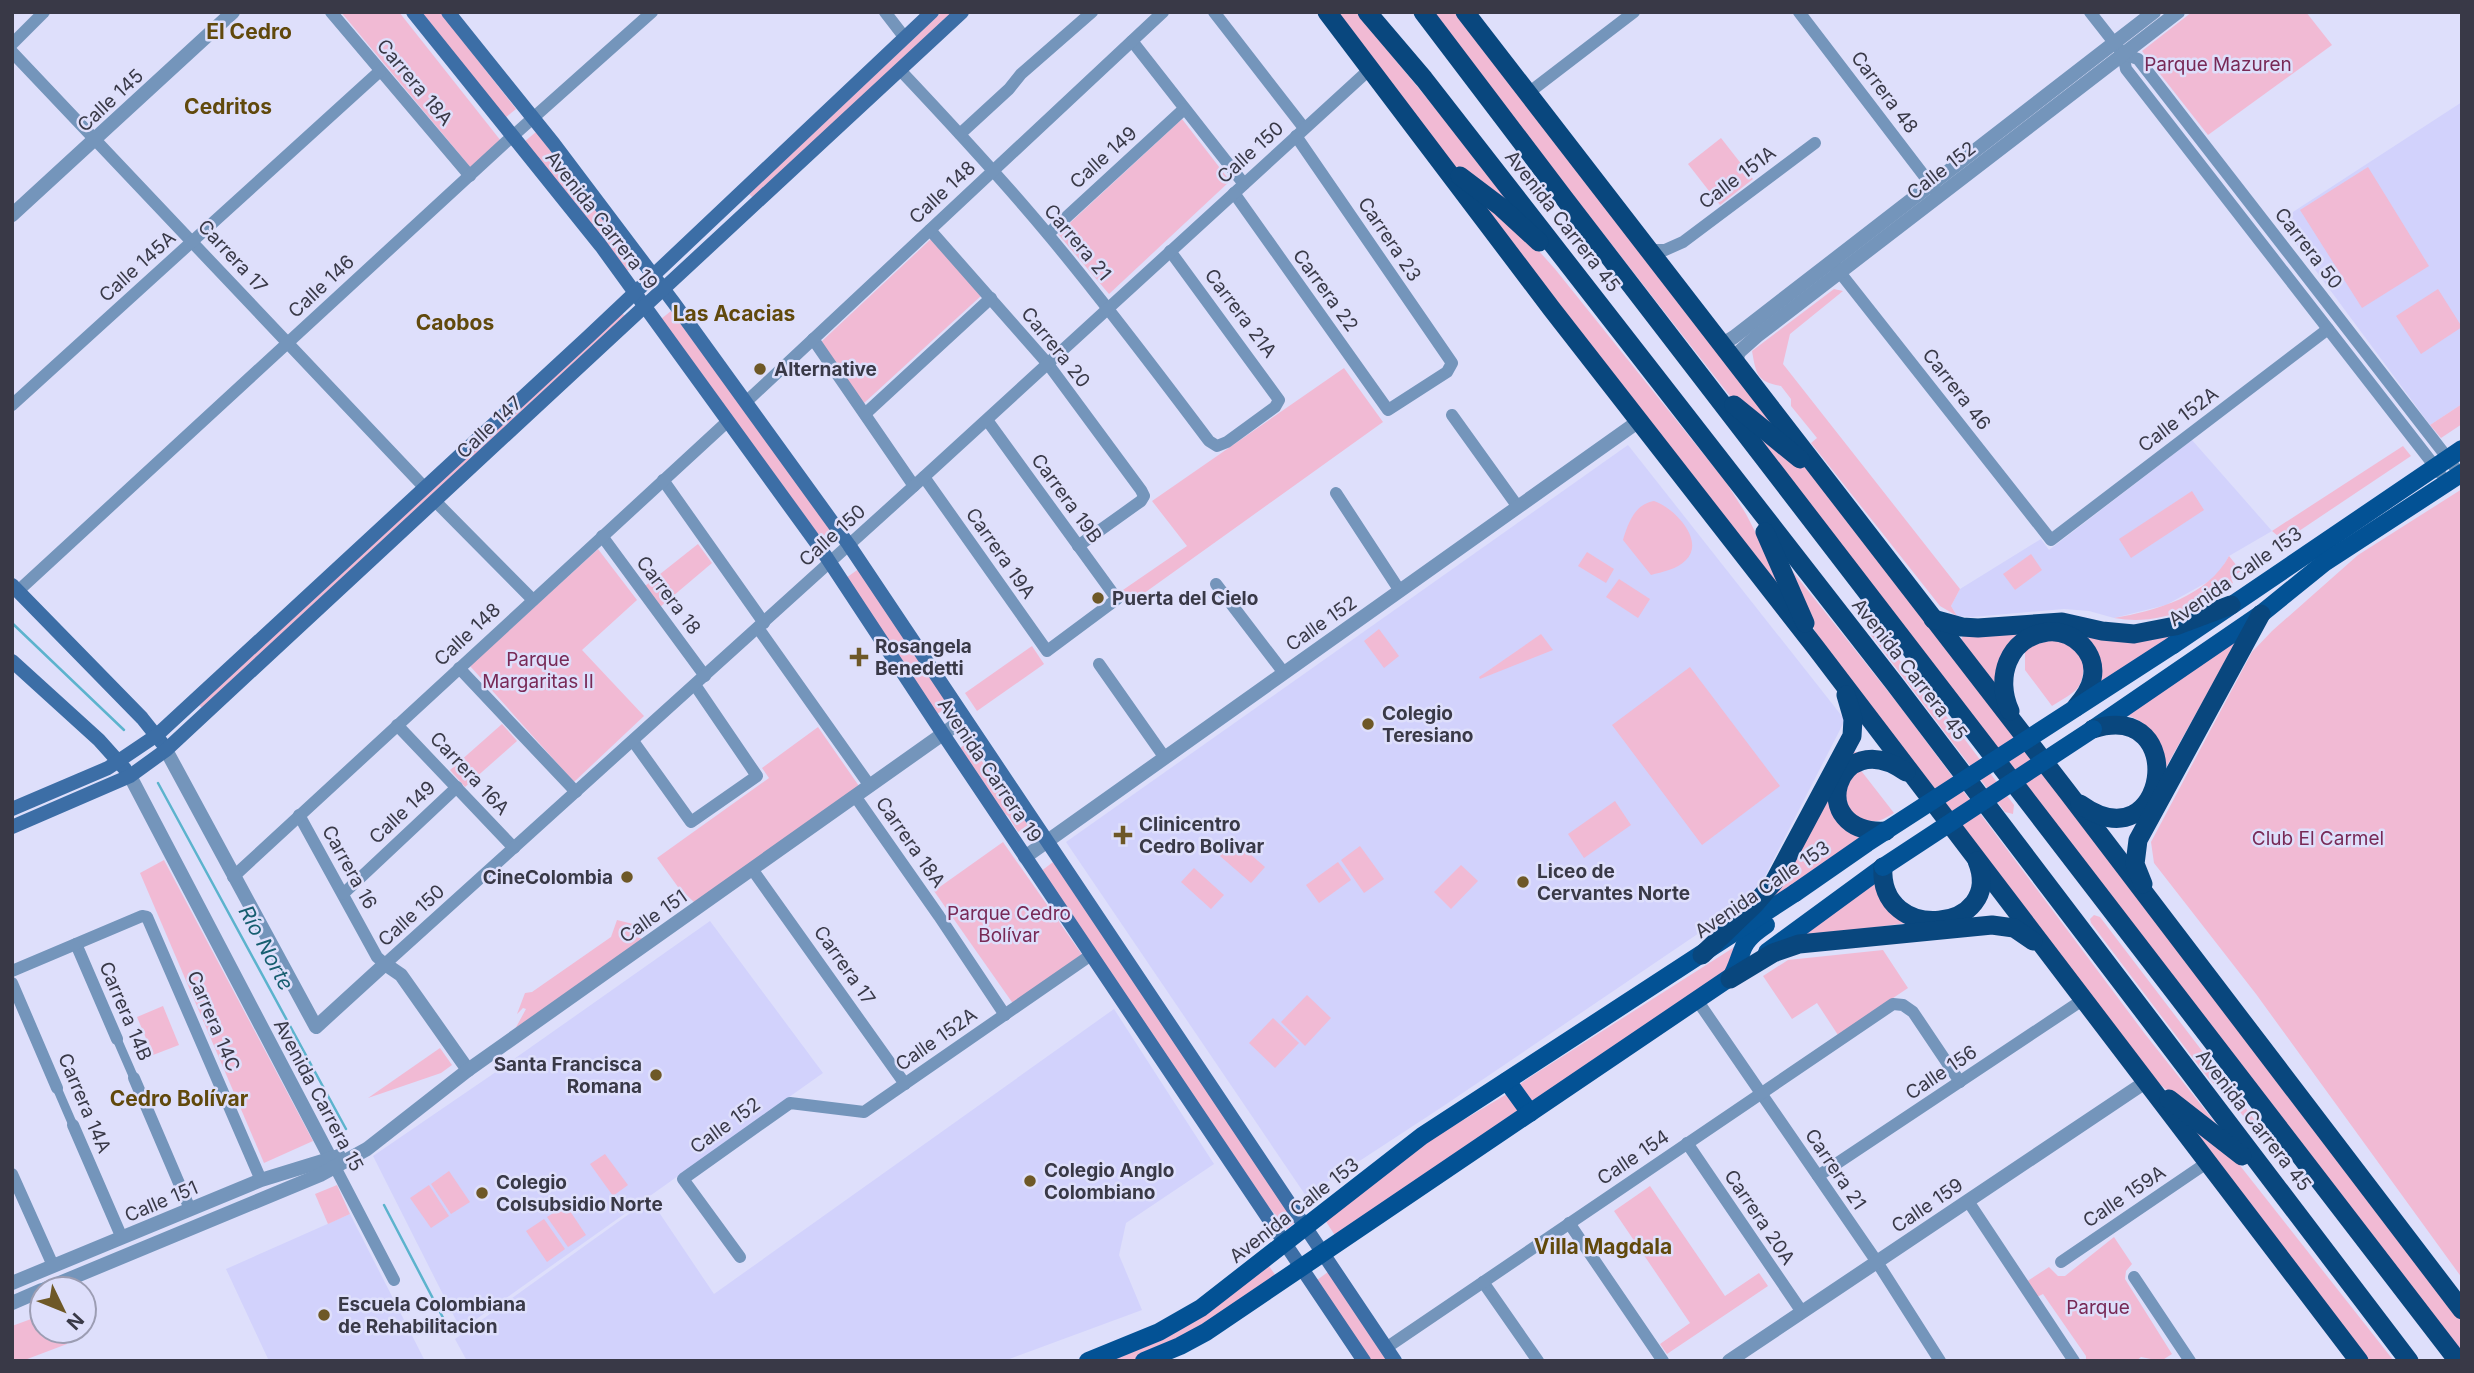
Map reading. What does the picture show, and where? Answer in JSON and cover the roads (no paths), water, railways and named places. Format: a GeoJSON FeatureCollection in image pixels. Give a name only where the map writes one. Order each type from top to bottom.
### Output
{"type":"FeatureCollection","features":[{"type":"Feature","properties":{"kind":"highway"},"geometry":{"type":"LineString","coordinates":[[1327,12],[2147,1081],[2353,1359]]}},
{"type":"Feature","properties":{"kind":"highway","name":"Avenida Carrera 45"},"geometry":{"type":"LineString","coordinates":[[1367,12],[1424,79],[1902,694],[2409,1361]]}},
{"type":"Feature","properties":{"kind":"highway","name":"Avenida Carrera 45"},"geometry":{"type":"LineString","coordinates":[[1423,12],[2458,1361]]}},
{"type":"Feature","properties":{"kind":"highway"},"geometry":{"type":"LineString","coordinates":[[1465,12],[2069,794],[2462,1310]]}},
{"type":"Feature","properties":{"kind":"highway"},"geometry":{"type":"LineString","coordinates":[[1435,155],[1510,214],[1581,282]]}},
{"type":"Feature","properties":{"kind":"highway"},"geometry":{"type":"LineString","coordinates":[[1705,380],[1827,482]]}},
{"type":"Feature","properties":{"kind":"highway"},"geometry":{"type":"LineString","coordinates":[[1752,502],[1816,648]]}},
{"type":"Feature","properties":{"kind":"highway"},"geometry":{"type":"LineString","coordinates":[[1933,620],[1979,628],[2062,622],[2102,631],[2134,634],[2175,626],[2231,605]]}},
{"type":"Feature","properties":{"kind":"highway"},"geometry":{"type":"LineString","coordinates":[[2154,907],[2137,872],[2135,857],[2138,839],[2261,614]]}},
{"type":"Feature","properties":{"kind":"highway"},"geometry":{"type":"LineString","coordinates":[[2020,731],[2006,703],[2003,679],[2010,656],[2031,637],[2046,632],[2062,634],[2080,642],[2086,649],[2093,667],[2092,678],[2089,688],[2076,707]]}},
{"type":"Feature","properties":{"kind":"highway"},"geometry":{"type":"LineString","coordinates":[[1702,955],[1755,905],[1774,882],[1849,742],[1854,725],[1843,685]]}},
{"type":"Feature","properties":{"kind":"highway"},"geometry":{"type":"LineString","coordinates":[[2069,794],[2103,817],[2124,817],[2148,801],[2157,783],[2158,764],[2151,746],[2137,732],[2112,724],[2093,729]]}},
{"type":"Feature","properties":{"kind":"highway"},"geometry":{"type":"LineString","coordinates":[[1886,831],[1859,828],[1843,815],[1838,804],[1840,780],[1855,764],[1877,758],[1894,764],[1915,778]]}},
{"type":"Feature","properties":{"kind":"highway"},"geometry":{"type":"LineString","coordinates":[[1883,867],[1883,884],[1888,896],[1903,912],[1931,922],[1955,918],[1971,907],[1980,889],[1981,878],[1976,858]]}},
{"type":"Feature","properties":{"kind":"highway"},"geometry":{"type":"LineString","coordinates":[[1730,979],[1773,953],[1799,944],[1992,925],[2014,928],[2025,933],[2054,959]]}},
{"type":"Feature","properties":{"kind":"highway"},"geometry":{"type":"LineString","coordinates":[[2147,1081],[2271,1180]]}},
{"type":"Feature","properties":{"kind":"main road","name":"Avenida Carrera 19"},"geometry":{"type":"LineString","coordinates":[[413,12],[601,246],[830,562],[1364,1361]]}},
{"type":"Feature","properties":{"kind":"main road","name":"Avenida Carrera 19"},"geometry":{"type":"LineString","coordinates":[[448,12],[534,119],[664,290],[849,545],[1395,1361]]}},
{"type":"Feature","properties":{"kind":"main road","name":"Calle 147"},"geometry":{"type":"LineString","coordinates":[[12,809],[120,761],[157,735],[635,293],[932,12]]}},
{"type":"Feature","properties":{"kind":"main road","name":"Calle 147"},"geometry":{"type":"LineString","coordinates":[[12,827],[130,776],[166,750],[962,12]]}},
{"type":"Feature","properties":{"kind":"main road"},"geometry":{"type":"LineString","coordinates":[[739,195],[751,209]]}},
{"type":"Feature","properties":{"kind":"main road","name":"Avenida Calle 153"},"geometry":{"type":"LineString","coordinates":[[1144,1361],[1206,1332],[1730,979],[1883,867],[2093,729],[2231,605],[2448,458]]}},
{"type":"Feature","properties":{"kind":"main road","name":"Avenida Calle 153"},"geometry":{"type":"LineString","coordinates":[[1730,979],[1749,939],[1799,896],[1886,831],[2076,707],[2261,614],[2324,564],[2456,476]]}},
{"type":"Feature","properties":{"kind":"main road","name":"Avenida Calle 153"},"geometry":{"type":"LineString","coordinates":[[1088,1361],[1145,1339],[1181,1321],[1223,1292],[1422,1136],[1702,955],[2180,653],[2285,574],[2324,564]]}},
{"type":"Feature","properties":{"kind":"main road","name":"Avenida Carrera 15"},"geometry":{"type":"LineString","coordinates":[[15,588],[157,735],[166,750]]}},
{"type":"Feature","properties":{"kind":"main road","name":"Avenida Carrera 15"},"geometry":{"type":"LineString","coordinates":[[12,662],[120,761],[130,776]]}},
{"type":"Feature","properties":{"kind":"main road"},"geometry":{"type":"LineString","coordinates":[[1507,1081],[1530,1114]]}},
{"type":"Feature","properties":{"kind":"street"},"geometry":{"type":"LineString","coordinates":[[12,44],[44,12]]}},
{"type":"Feature","properties":{"kind":"street","name":"Calle 145"},"geometry":{"type":"LineString","coordinates":[[12,215],[233,12]]}},
{"type":"Feature","properties":{"kind":"street","name":"Carrera 18A"},"geometry":{"type":"LineString","coordinates":[[331,12],[470,176]]}},
{"type":"Feature","properties":{"kind":"street","name":"Calle 146"},"geometry":{"type":"LineString","coordinates":[[15,588],[652,12]]}},
{"type":"Feature","properties":{"kind":"street"},"geometry":{"type":"LineString","coordinates":[[885,12],[905,38]]}},
{"type":"Feature","properties":{"kind":"street"},"geometry":{"type":"LineString","coordinates":[[960,134],[1009,89],[1021,74],[1092,12]]}},
{"type":"Feature","properties":{"kind":"street","name":"Calle 148"},"geometry":{"type":"LineString","coordinates":[[747,401],[1163,12]]}},
{"type":"Feature","properties":{"kind":"street","name":"Carrera 23"},"geometry":{"type":"LineString","coordinates":[[1214,12],[1300,132],[1452,363],[1447,372],[1388,410]]}},
{"type":"Feature","properties":{"kind":"street"},"geometry":{"type":"LineString","coordinates":[[1527,94],[1633,12]]}},
{"type":"Feature","properties":{"kind":"street","name":"Carrera 48"},"geometry":{"type":"LineString","coordinates":[[1799,12],[1935,190]]}},
{"type":"Feature","properties":{"kind":"street","name":"Carrera 50"},"geometry":{"type":"LineString","coordinates":[[2090,12],[2118,49],[2126,69],[2328,329],[2448,458]]}},
{"type":"Feature","properties":{"kind":"street","name":"Calle 152"},"geometry":{"type":"LineString","coordinates":[[2118,49],[2154,12]]}},
{"type":"Feature","properties":{"kind":"street","name":"Calle 152"},"geometry":{"type":"LineString","coordinates":[[1735,363],[1749,342],[1836,267],[2118,49],[2178,12]]}},
{"type":"Feature","properties":{"kind":"street"},"geometry":{"type":"LineString","coordinates":[[1132,41],[1244,184]]}},
{"type":"Feature","properties":{"kind":"street","name":"Carrera 50"},"geometry":{"type":"LineString","coordinates":[[2118,49],[2138,59],[2448,458],[2456,476]]}},
{"type":"Feature","properties":{"kind":"street","name":"Carrera 17"},"geometry":{"type":"LineString","coordinates":[[12,51],[425,488]]}},
{"type":"Feature","properties":{"kind":"street","name":"Calle 150"},"geometry":{"type":"LineString","coordinates":[[316,1027],[987,420],[1370,69]]}},
{"type":"Feature","properties":{"kind":"street","name":"Carrera 21"},"geometry":{"type":"LineString","coordinates":[[900,70],[1048,234],[1209,441],[1217,446]]}},
{"type":"Feature","properties":{"kind":"street","name":"Calle 145A"},"geometry":{"type":"LineString","coordinates":[[12,405],[380,71]]}},
{"type":"Feature","properties":{"kind":"street","name":"Calle 149"},"geometry":{"type":"LineString","coordinates":[[1048,234],[1184,109]]}},
{"type":"Feature","properties":{"kind":"street","name":"Calle 151A"},"geometry":{"type":"LineString","coordinates":[[1648,250],[1665,250],[1683,242],[1815,143]]}},
{"type":"Feature","properties":{"kind":"street","name":"Carrera 22"},"geometry":{"type":"LineString","coordinates":[[1234,193],[1388,410]]}},
{"type":"Feature","properties":{"kind":"street","name":"Carrera 20"},"geometry":{"type":"LineString","coordinates":[[930,230],[1048,364],[1144,496],[1141,501],[1078,546]]}},
{"type":"Feature","properties":{"kind":"street"},"geometry":{"type":"LineString","coordinates":[[1670,278],[1670,261],[1683,242]]}},
{"type":"Feature","properties":{"kind":"street","name":"Carrera 21A"},"geometry":{"type":"LineString","coordinates":[[1170,251],[1279,400],[1275,407],[1227,442],[1217,446]]}},
{"type":"Feature","properties":{"kind":"street","name":"Calle 152"},"geometry":{"type":"LineString","coordinates":[[1721,345],[1836,267]]}},
{"type":"Feature","properties":{"kind":"street","name":"Carrera 46"},"geometry":{"type":"LineString","coordinates":[[1836,267],[2051,540]]}},
{"type":"Feature","properties":{"kind":"street"},"geometry":{"type":"LineString","coordinates":[[865,414],[991,298]]}},
{"type":"Feature","properties":{"kind":"street","name":"Calle 152A"},"geometry":{"type":"LineString","coordinates":[[2051,540],[2328,329]]}},
{"type":"Feature","properties":{"kind":"street","name":"Carrera 19A"},"geometry":{"type":"LineString","coordinates":[[813,339],[865,414],[1047,651],[1117,599]]}},
{"type":"Feature","properties":{"kind":"street"},"geometry":{"type":"LineString","coordinates":[[1452,415],[1518,507]]}},
{"type":"Feature","properties":{"kind":"street","name":"Carrera 19B"},"geometry":{"type":"LineString","coordinates":[[987,420],[1117,599]]}},
{"type":"Feature","properties":{"kind":"street","name":"Calle 148"},"geometry":{"type":"LineString","coordinates":[[233,877],[728,421]]}},
{"type":"Feature","properties":{"kind":"street","name":"Calle 152"},"geometry":{"type":"LineString","coordinates":[[1025,857],[1639,421]]}},
{"type":"Feature","properties":{"kind":"street","name":"Carrera 18A"},"geometry":{"type":"LineString","coordinates":[[663,480],[870,786]]}},
{"type":"Feature","properties":{"kind":"street"},"geometry":{"type":"LineString","coordinates":[[1336,493],[1401,591]]}},
{"type":"Feature","properties":{"kind":"street"},"geometry":{"type":"LineString","coordinates":[[436,502],[533,600]]}},
{"type":"Feature","properties":{"kind":"street","name":"Carrera 18"},"geometry":{"type":"LineString","coordinates":[[602,536],[705,676]]}},
{"type":"Feature","properties":{"kind":"street"},"geometry":{"type":"LineString","coordinates":[[1216,584],[1284,673]]}},
{"type":"Feature","properties":{"kind":"street"},"geometry":{"type":"LineString","coordinates":[[1099,664],[1165,758]]}},
{"type":"Feature","properties":{"kind":"street"},"geometry":{"type":"LineString","coordinates":[[458,668],[576,792]]}},
{"type":"Feature","properties":{"kind":"street"},"geometry":{"type":"LineString","coordinates":[[633,741],[691,822],[757,776],[695,685]]}},
{"type":"Feature","properties":{"kind":"street","name":"Calle 151"},"geometry":{"type":"LineString","coordinates":[[79,1275],[367,1149],[468,1070],[964,719]]}},
{"type":"Feature","properties":{"kind":"street","name":"Carrera 16A"},"geometry":{"type":"LineString","coordinates":[[397,725],[514,848]]}},
{"type":"Feature","properties":{"kind":"street","name":"Avenida Carrera 15"},"geometry":{"type":"LineString","coordinates":[[166,750],[316,1027]]}},
{"type":"Feature","properties":{"kind":"street","name":"Avenida Carrera 15"},"geometry":{"type":"LineString","coordinates":[[130,776],[394,1280]]}},
{"type":"Feature","properties":{"kind":"street","name":"Calle 149"},"geometry":{"type":"LineString","coordinates":[[343,894],[457,787]]}},
{"type":"Feature","properties":{"kind":"street","name":"Carrera 18A"},"geometry":{"type":"LineString","coordinates":[[855,796],[1005,1015]]}},
{"type":"Feature","properties":{"kind":"street","name":"Carrera 16"},"geometry":{"type":"LineString","coordinates":[[299,815],[377,957],[401,975],[468,1070]]}},
{"type":"Feature","properties":{"kind":"street","name":"Carrera 17"},"geometry":{"type":"LineString","coordinates":[[752,869],[905,1084]]}},
{"type":"Feature","properties":{"kind":"street","name":"Carrera 14C"},"geometry":{"type":"LineString","coordinates":[[76,944],[142,916],[147,917],[261,1180]]}},
{"type":"Feature","properties":{"kind":"street"},"geometry":{"type":"LineString","coordinates":[[12,971],[76,944]]}},
{"type":"Feature","properties":{"kind":"street","name":"Carrera 14B"},"geometry":{"type":"LineString","coordinates":[[76,944],[190,1209]]}},
{"type":"Feature","properties":{"kind":"street","name":"Calle 152A"},"geometry":{"type":"LineString","coordinates":[[790,1103],[864,1112],[1091,956]]}},
{"type":"Feature","properties":{"kind":"street","name":"Carrera 14A"},"geometry":{"type":"LineString","coordinates":[[12,983],[122,1238]]}},
{"type":"Feature","properties":{"kind":"street","name":"Calle 156"},"geometry":{"type":"LineString","coordinates":[[1818,1176],[2084,999]]}},
{"type":"Feature","properties":{"kind":"street","name":"Carrera 21"},"geometry":{"type":"LineString","coordinates":[[1697,1000],[1877,1262],[1936,1360]]}},
{"type":"Feature","properties":{"kind":"street","name":"Calle 154"},"geometry":{"type":"LineString","coordinates":[[1386,1348],[1893,1004],[1903,1005],[1913,1012],[1960,1082]]}},
{"type":"Feature","properties":{"kind":"street","name":"Calle 159"},"geometry":{"type":"LineString","coordinates":[[1729,1361],[2147,1081]]}},
{"type":"Feature","properties":{"kind":"street","name":"Calle 152"},"geometry":{"type":"LineString","coordinates":[[740,1256],[683,1179],[790,1103]]}},
{"type":"Feature","properties":{"kind":"street","name":"Carrera 20A"},"geometry":{"type":"LineString","coordinates":[[1687,1143],[1802,1312]]}},
{"type":"Feature","properties":{"kind":"street","name":"Calle 159A"},"geometry":{"type":"LineString","coordinates":[[2061,1262],[2208,1162]]}},
{"type":"Feature","properties":{"kind":"street","name":"Calle 151"},"geometry":{"type":"LineString","coordinates":[[12,1283],[261,1180],[333,1163]]}},
{"type":"Feature","properties":{"kind":"street"},"geometry":{"type":"LineString","coordinates":[[12,1174],[51,1261],[61,1275]]}},
{"type":"Feature","properties":{"kind":"street"},"geometry":{"type":"LineString","coordinates":[[1968,1201],[2074,1361]]}},
{"type":"Feature","properties":{"kind":"street"},"geometry":{"type":"LineString","coordinates":[[1569,1223],[1662,1361]]}},
{"type":"Feature","properties":{"kind":"street"},"geometry":{"type":"LineString","coordinates":[[2134,1276],[2190,1361]]}},
{"type":"Feature","properties":{"kind":"street"},"geometry":{"type":"LineString","coordinates":[[1483,1282],[1538,1361]]}},
{"type":"Feature","properties":{"kind":"waterway","name":"Río Norte"},"geometry":{"type":"LineString","coordinates":[[12,623],[124,730]]}},
{"type":"Feature","properties":{"kind":"waterway","name":"Río Norte"},"geometry":{"type":"LineString","coordinates":[[158,783],[346,1129]]}},
{"type":"Feature","properties":{"kind":"waterway","name":"Río Norte"},"geometry":{"type":"LineString","coordinates":[[384,1205],[451,1333]]}},
{"type":"Feature","properties":{"kind":"place","name":"Alternative"},"geometry":{"type":"Point","coordinates":[760,369]}},
{"type":"Feature","properties":{"kind":"place","name":"Puerta del Cielo"},"geometry":{"type":"Point","coordinates":[1098,598]}},
{"type":"Feature","properties":{"kind":"place","name":"Rosangela Benedetti"},"geometry":{"type":"Point","coordinates":[859,657]}},
{"type":"Feature","properties":{"kind":"place","name":"Colegio Teresiano"},"geometry":{"type":"Point","coordinates":[1368,724]}},
{"type":"Feature","properties":{"kind":"place","name":"Clinicentro Cedro Bolivar"},"geometry":{"type":"Point","coordinates":[1123,835]}},
{"type":"Feature","properties":{"kind":"place","name":"CineColombia"},"geometry":{"type":"Point","coordinates":[627,877]}},
{"type":"Feature","properties":{"kind":"place","name":"Liceo de Cervantes Norte"},"geometry":{"type":"Point","coordinates":[1523,882]}},
{"type":"Feature","properties":{"kind":"place","name":"Santa Francisca Romana"},"geometry":{"type":"Point","coordinates":[656,1075]}},
{"type":"Feature","properties":{"kind":"place","name":"Colegio Anglo Colombiano"},"geometry":{"type":"Point","coordinates":[1030,1181]}},
{"type":"Feature","properties":{"kind":"place","name":"Colegio Colsubsidio Norte"},"geometry":{"type":"Point","coordinates":[482,1193]}},
{"type":"Feature","properties":{"kind":"place","name":"Escuela Colombiana de Rehabilitacion"},"geometry":{"type":"Point","coordinates":[324,1315]}},
{"type":"Feature","properties":{"kind":"district","name":"El Cedro"},"geometry":{"type":"Point","coordinates":[249,32]}},
{"type":"Feature","properties":{"kind":"district","name":"Cedritos"},"geometry":{"type":"Point","coordinates":[228,107]}},
{"type":"Feature","properties":{"kind":"district","name":"Las Acacias"},"geometry":{"type":"Point","coordinates":[734,314]}},
{"type":"Feature","properties":{"kind":"district","name":"Caobos"},"geometry":{"type":"Point","coordinates":[455,323]}},
{"type":"Feature","properties":{"kind":"district","name":"Cedro Bolívar"},"geometry":{"type":"Point","coordinates":[179,1099]}},
{"type":"Feature","properties":{"kind":"district","name":"Villa Magdala"},"geometry":{"type":"Point","coordinates":[1603,1247]}},
{"type":"Feature","properties":{"kind":"park label","name":"Parque Mazuren"},"geometry":{"type":"Point","coordinates":[2218,64]}},
{"type":"Feature","properties":{"kind":"park label","name":"Parque Margaritas II"},"geometry":{"type":"Point","coordinates":[538,670]}},
{"type":"Feature","properties":{"kind":"park label","name":"Club El Carmel"},"geometry":{"type":"Point","coordinates":[2318,838]}},
{"type":"Feature","properties":{"kind":"park label","name":"Parque Cedro Bolívar"},"geometry":{"type":"Point","coordinates":[1009,924]}},
{"type":"Feature","properties":{"kind":"park label","name":"Parque"},"geometry":{"type":"Point","coordinates":[2098,1307]}}]}
